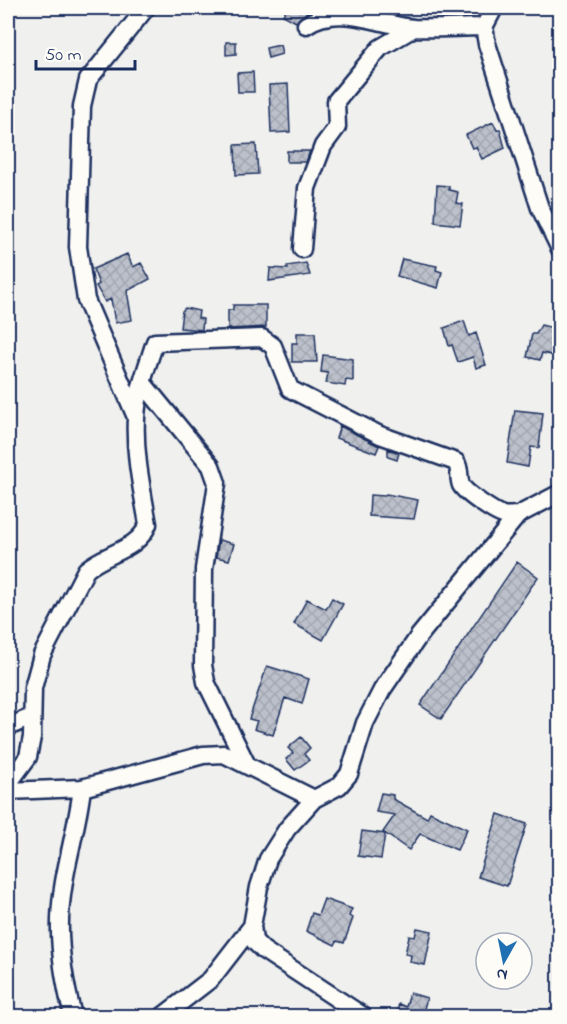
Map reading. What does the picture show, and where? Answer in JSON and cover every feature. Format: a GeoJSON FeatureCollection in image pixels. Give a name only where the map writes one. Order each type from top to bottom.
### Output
{"type":"FeatureCollection","features":[{"type":"Feature","properties":{"kind":"street"},"geometry":{"type":"LineString","coordinates":[[136,417],[86,300],[78,247],[82,106],[88,80],[146,8]]}},
{"type":"Feature","properties":{"kind":"street"},"geometry":{"type":"LineString","coordinates":[[494,8],[484,27],[487,44],[540,208],[560,249]]}},
{"type":"Feature","properties":{"kind":"street"},"geometry":{"type":"LineString","coordinates":[[306,25],[318,16],[341,15],[414,28],[484,27]]}},
{"type":"Feature","properties":{"kind":"street"},"geometry":{"type":"LineString","coordinates":[[302,249],[307,188],[323,146],[337,127],[336,101],[380,48],[414,28]]}},
{"type":"Feature","properties":{"kind":"street"},"geometry":{"type":"LineString","coordinates":[[8,783],[28,757],[32,737],[33,688],[42,655],[86,570],[95,561],[135,542],[144,534],[148,524],[137,452],[136,417],[142,382],[155,342],[231,337],[262,338],[273,346],[290,389],[380,435],[456,462],[460,470],[461,484],[465,490],[492,510],[503,515],[518,515]]}},
{"type":"Feature","properties":{"kind":"street"},"geometry":{"type":"LineString","coordinates":[[142,382],[211,466],[217,483],[204,569],[203,664],[206,682],[246,763]]}},
{"type":"Feature","properties":{"kind":"street"},"geometry":{"type":"LineString","coordinates":[[363,1017],[263,950],[254,941],[252,926],[259,887],[268,859],[287,829],[314,799],[339,786],[349,774],[365,723],[382,690],[419,636],[518,515],[560,493]]}},
{"type":"Feature","properties":{"kind":"street"},"geometry":{"type":"LineString","coordinates":[[8,727],[31,717]]}},
{"type":"Feature","properties":{"kind":"street"},"geometry":{"type":"LineString","coordinates":[[8,791],[82,788],[202,755],[224,754],[314,799]]}},
{"type":"Feature","properties":{"kind":"street"},"geometry":{"type":"LineString","coordinates":[[73,1017],[64,981],[60,920],[66,873],[80,815],[82,788]]}},
{"type":"Feature","properties":{"kind":"street"},"geometry":{"type":"LineString","coordinates":[[163,1017],[211,979],[252,926]]}},
{"type":"Feature","properties":{"kind":"building"},"geometry":{"type":"Polygon","coordinates":[[[287,8],[311,8],[296,22],[283,15],[287,8]]]}},
{"type":"Feature","properties":{"kind":"building"},"geometry":{"type":"Polygon","coordinates":[[[226,42],[236,42],[236,54],[226,55],[226,42]]]}},
{"type":"Feature","properties":{"kind":"building"},"geometry":{"type":"Polygon","coordinates":[[[280,45],[282,54],[268,58],[266,48],[280,45]]]}},
{"type":"Feature","properties":{"kind":"building"},"geometry":{"type":"Polygon","coordinates":[[[253,72],[254,92],[238,92],[237,73],[253,72]]]}},
{"type":"Feature","properties":{"kind":"building"},"geometry":{"type":"Polygon","coordinates":[[[288,84],[290,132],[271,133],[269,85],[288,84]]]}},
{"type":"Feature","properties":{"kind":"building"},"geometry":{"type":"Polygon","coordinates":[[[493,122],[497,130],[500,129],[505,148],[482,159],[476,147],[472,148],[466,135],[493,122]]]}},
{"type":"Feature","properties":{"kind":"building"},"geometry":{"type":"Polygon","coordinates":[[[256,144],[258,174],[236,175],[235,145],[256,144]]]}},
{"type":"Feature","properties":{"kind":"building"},"geometry":{"type":"Polygon","coordinates":[[[287,151],[310,151],[306,162],[287,162],[287,151]]]}},
{"type":"Feature","properties":{"kind":"building"},"geometry":{"type":"Polygon","coordinates":[[[437,185],[449,186],[449,190],[458,192],[456,203],[463,204],[460,225],[435,222],[437,185]]]}},
{"type":"Feature","properties":{"kind":"building"},"geometry":{"type":"Polygon","coordinates":[[[127,254],[133,267],[141,263],[150,279],[127,291],[132,320],[115,323],[111,299],[105,302],[96,286],[99,284],[93,269],[127,254]]]}},
{"type":"Feature","properties":{"kind":"building"},"geometry":{"type":"Polygon","coordinates":[[[402,259],[437,266],[436,270],[442,272],[438,288],[397,276],[402,259]]]}},
{"type":"Feature","properties":{"kind":"building"},"geometry":{"type":"Polygon","coordinates":[[[306,263],[310,275],[269,281],[270,268],[288,269],[287,266],[306,263]]]}},
{"type":"Feature","properties":{"kind":"building"},"geometry":{"type":"Polygon","coordinates":[[[233,305],[266,305],[266,327],[228,329],[228,310],[233,310],[233,305]]]}},
{"type":"Feature","properties":{"kind":"building"},"geometry":{"type":"Polygon","coordinates":[[[185,308],[199,311],[198,318],[203,319],[202,330],[180,328],[182,311],[185,308]]]}},
{"type":"Feature","properties":{"kind":"building"},"geometry":{"type":"Polygon","coordinates":[[[464,321],[469,336],[476,333],[486,365],[476,368],[473,357],[458,362],[452,345],[449,346],[444,328],[464,321]]]}},
{"type":"Feature","properties":{"kind":"building"},"geometry":{"type":"Polygon","coordinates":[[[541,325],[553,328],[551,336],[560,337],[560,357],[542,353],[540,360],[527,357],[532,334],[536,334],[541,325]]]}},
{"type":"Feature","properties":{"kind":"building"},"geometry":{"type":"Polygon","coordinates":[[[297,333],[315,333],[317,362],[292,362],[292,343],[297,343],[297,333]]]}},
{"type":"Feature","properties":{"kind":"building"},"geometry":{"type":"Polygon","coordinates":[[[323,355],[353,359],[353,381],[346,380],[345,386],[326,383],[328,373],[321,372],[323,355]]]}},
{"type":"Feature","properties":{"kind":"building"},"geometry":{"type":"Polygon","coordinates":[[[515,410],[543,413],[539,448],[531,447],[528,467],[507,463],[515,410]]]}},
{"type":"Feature","properties":{"kind":"building"},"geometry":{"type":"Polygon","coordinates":[[[340,426],[379,446],[376,453],[336,438],[340,426]]]}},
{"type":"Feature","properties":{"kind":"building"},"geometry":{"type":"Polygon","coordinates":[[[388,449],[399,453],[397,460],[388,457],[388,449]]]}},
{"type":"Feature","properties":{"kind":"building"},"geometry":{"type":"Polygon","coordinates":[[[386,494],[418,500],[414,519],[369,516],[370,495],[385,496],[386,494]]]}},
{"type":"Feature","properties":{"kind":"building"},"geometry":{"type":"Polygon","coordinates":[[[219,540],[234,544],[229,560],[216,557],[219,540]]]}},
{"type":"Feature","properties":{"kind":"building"},"geometry":{"type":"Polygon","coordinates":[[[517,562],[538,577],[441,719],[420,705],[517,562]]]}},
{"type":"Feature","properties":{"kind":"building"},"geometry":{"type":"Polygon","coordinates":[[[332,598],[343,604],[323,640],[294,624],[307,599],[326,609],[332,598]]]}},
{"type":"Feature","properties":{"kind":"building"},"geometry":{"type":"Polygon","coordinates":[[[267,666],[309,679],[302,704],[285,698],[273,735],[254,729],[257,721],[249,719],[267,666]]]}},
{"type":"Feature","properties":{"kind":"building"},"geometry":{"type":"Polygon","coordinates":[[[301,737],[310,748],[304,754],[309,760],[295,770],[286,759],[293,753],[288,748],[301,737]]]}},
{"type":"Feature","properties":{"kind":"building"},"geometry":{"type":"Polygon","coordinates":[[[381,793],[393,795],[393,799],[427,818],[430,812],[467,829],[457,850],[420,834],[409,850],[383,832],[395,815],[376,812],[381,793]]]}},
{"type":"Feature","properties":{"kind":"building"},"geometry":{"type":"Polygon","coordinates":[[[498,814],[527,824],[507,886],[478,877],[498,814]]]}},
{"type":"Feature","properties":{"kind":"building"},"geometry":{"type":"Polygon","coordinates":[[[362,831],[385,834],[381,859],[358,856],[362,831]]]}},
{"type":"Feature","properties":{"kind":"building"},"geometry":{"type":"Polygon","coordinates":[[[324,899],[352,909],[349,916],[353,918],[344,943],[337,941],[335,945],[306,931],[312,913],[318,915],[324,899]]]}},
{"type":"Feature","properties":{"kind":"building"},"geometry":{"type":"Polygon","coordinates":[[[417,928],[432,931],[425,965],[410,962],[411,955],[405,954],[409,936],[415,937],[417,928]]]}},
{"type":"Feature","properties":{"kind":"building"},"geometry":{"type":"Polygon","coordinates":[[[410,993],[427,998],[423,1012],[430,1014],[429,1017],[395,1017],[399,1004],[406,1007],[410,993]]]}}]}
